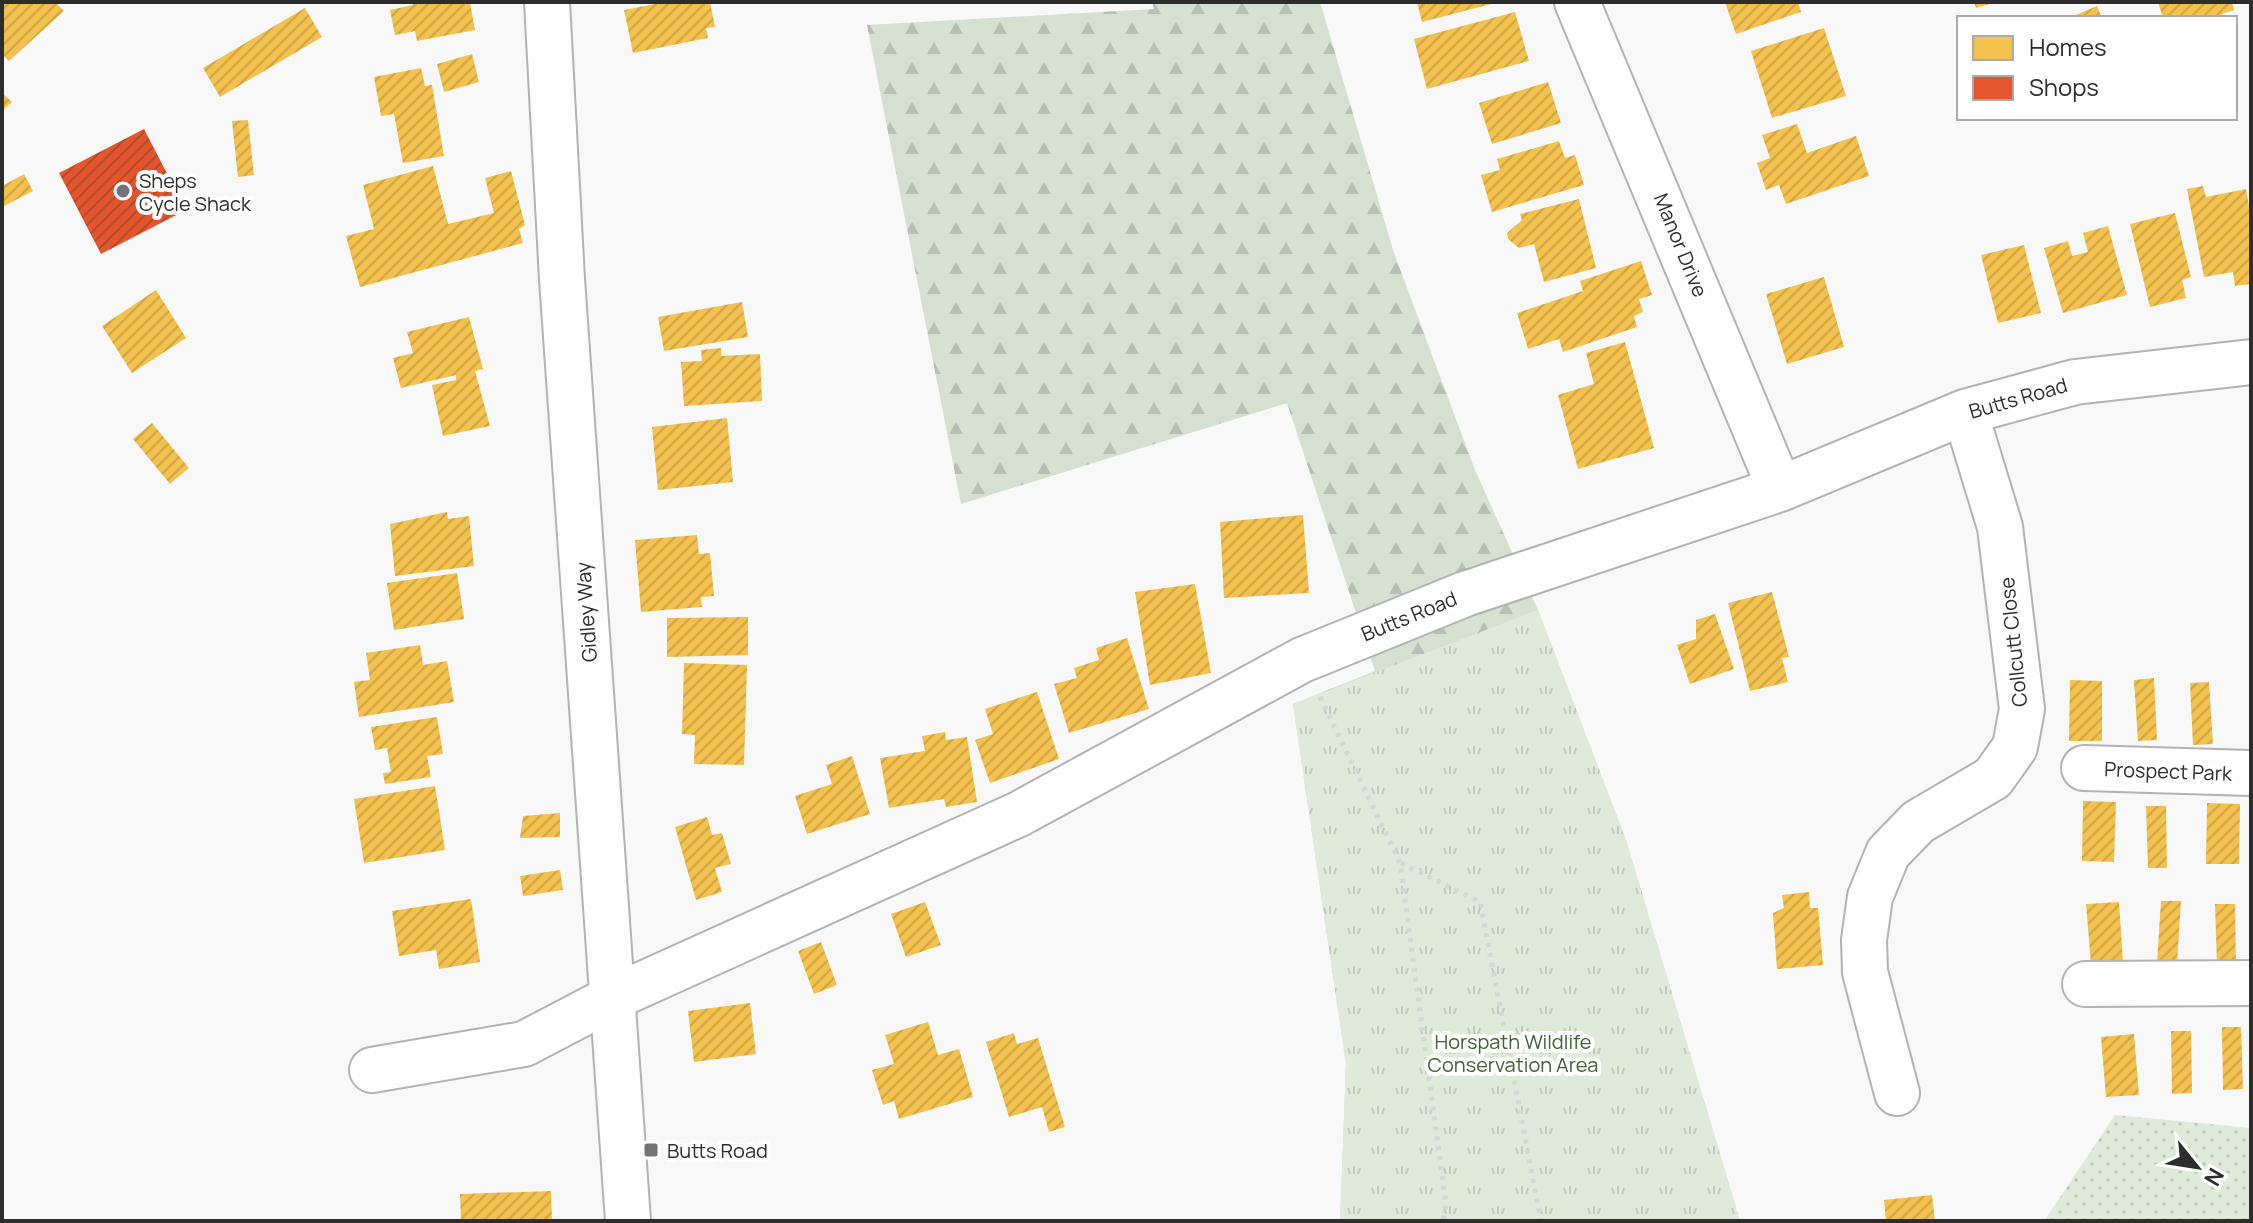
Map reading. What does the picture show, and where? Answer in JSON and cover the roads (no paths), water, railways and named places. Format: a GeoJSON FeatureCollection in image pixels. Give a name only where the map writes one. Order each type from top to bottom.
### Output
{"type":"FeatureCollection","features":[{"type":"Feature","properties":{"kind":"street","name":"Gidley Way"},"geometry":{"type":"LineString","coordinates":[[547,2],[562,279],[628,1221]]}},
{"type":"Feature","properties":{"kind":"street","name":"Manor Drive"},"geometry":{"type":"LineString","coordinates":[[1577,2],[1780,489]]}},
{"type":"Feature","properties":{"kind":"street","name":"Butts Road"},"geometry":{"type":"LineString","coordinates":[[372,1070],[524,1044],[612,998],[1019,814],[1123,761],[1315,654],[1465,594],[1780,489],[1965,412],[2075,382],[2251,362]]}},
{"type":"Feature","properties":{"kind":"street","name":"Collcutt Close"},"geometry":{"type":"LineString","coordinates":[[1897,1093],[1865,972],[1864,940],[1870,897],[1888,853],[1918,822],[1993,778],[2015,747],[2022,709],[2000,527],[1965,412]]}},
{"type":"Feature","properties":{"kind":"street","name":"Prospect Park"},"geometry":{"type":"LineString","coordinates":[[2084,768],[2251,773]]}},
{"type":"Feature","properties":{"kind":"street"},"geometry":{"type":"LineString","coordinates":[[2085,984],[2251,983]]}},
{"type":"Feature","properties":{"kind":"place","name":"Sheps Cycle Shack"},"geometry":{"type":"Point","coordinates":[123,191]}},
{"type":"Feature","properties":{"kind":"place","name":"Butts Road"},"geometry":{"type":"Point","coordinates":[651,1150]}},
{"type":"Feature","properties":{"kind":"park label","name":"Horspath Wildlife Conservation Area"},"geometry":{"type":"Point","coordinates":[1513,1052]}}]}
